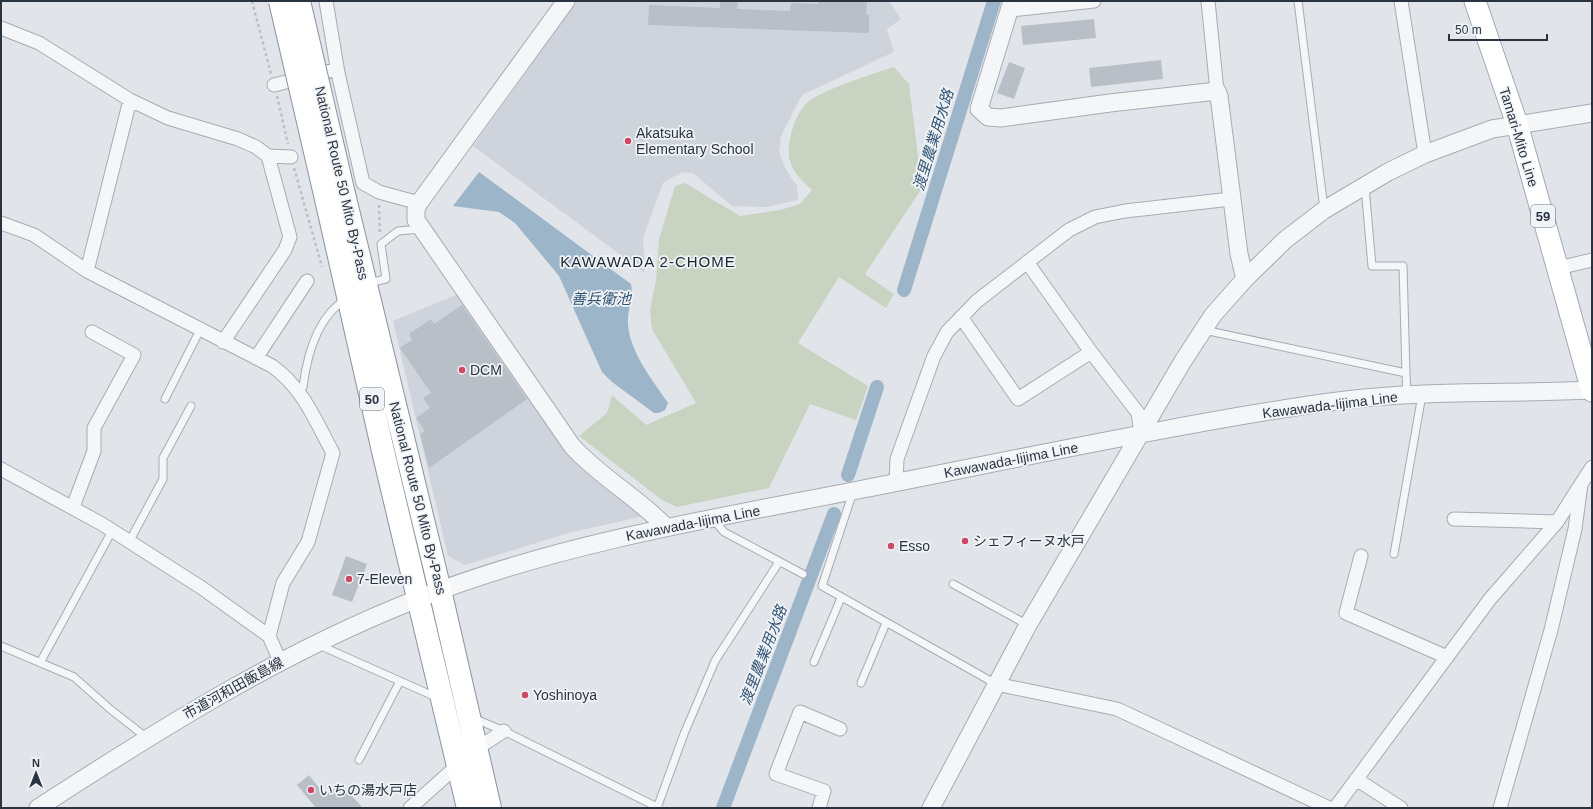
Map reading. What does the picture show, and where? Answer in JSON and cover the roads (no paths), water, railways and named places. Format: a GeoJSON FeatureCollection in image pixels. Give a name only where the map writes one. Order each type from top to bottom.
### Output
{"type":"FeatureCollection","features":[{"type":"Feature","properties":{"kind":"highway","name":"National Route 50 Mito By-Pass"},"geometry":{"type":"LineString","coordinates":[[280,1],[335,196],[366,284],[440,590],[465,714],[476,749],[490,808]]}},
{"type":"Feature","properties":{"kind":"highway","name":"National Route 50 Mito By-Pass"},"geometry":{"type":"LineString","coordinates":[[299,1],[335,196],[349,298],[419,599],[446,702],[468,808]]}},
{"type":"Feature","properties":{"kind":"main road","name":"Tamari-Mito Line"},"geometry":{"type":"LineString","coordinates":[[1475,1],[1517,124],[1592,390]]}},
{"type":"Feature","properties":{"kind":"street"},"geometry":{"type":"LineString","coordinates":[[326,1],[337,69],[363,183],[379,192],[419,203]]}},
{"type":"Feature","properties":{"kind":"street"},"geometry":{"type":"LineString","coordinates":[[566,1],[419,203],[416,209],[416,220],[572,446],[584,459],[655,516],[666,527]]}},
{"type":"Feature","properties":{"kind":"street"},"geometry":{"type":"LineString","coordinates":[[1094,1],[1011,5],[979,109],[988,117],[1001,118],[1110,103],[1217,91]]}},
{"type":"Feature","properties":{"kind":"street"},"geometry":{"type":"LineString","coordinates":[[1208,1],[1217,91],[1219,96],[1231,199],[1239,254],[1245,279]]}},
{"type":"Feature","properties":{"kind":"street"},"geometry":{"type":"LineString","coordinates":[[1401,1],[1425,154]]}},
{"type":"Feature","properties":{"kind":"street"},"geometry":{"type":"LineString","coordinates":[[1,28],[39,43],[130,100],[168,118],[238,139],[256,147],[268,156],[291,157]]}},
{"type":"Feature","properties":{"kind":"street"},"geometry":{"type":"LineString","coordinates":[[274,85],[337,69]]}},
{"type":"Feature","properties":{"kind":"street"},"geometry":{"type":"LineString","coordinates":[[87,271],[130,100]]}},
{"type":"Feature","properties":{"kind":"street"},"geometry":{"type":"LineString","coordinates":[[931,808],[1028,625],[1203,330],[1213,315],[1245,279],[1286,240],[1324,210],[1425,154],[1492,129],[1592,113]]}},
{"type":"Feature","properties":{"kind":"street"},"geometry":{"type":"LineString","coordinates":[[223,342],[285,250],[290,237],[268,156]]}},
{"type":"Feature","properties":{"kind":"street"},"geometry":{"type":"LineString","coordinates":[[896,483],[898,459],[934,356],[947,332],[978,301],[1069,230],[1095,217],[1125,211],[1231,199]]}},
{"type":"Feature","properties":{"kind":"street"},"geometry":{"type":"LineString","coordinates":[[1,223],[34,235],[87,271],[256,358],[286,377],[297,389],[333,453],[308,542],[283,583],[269,636]]}},
{"type":"Feature","properties":{"kind":"street"},"geometry":{"type":"LineString","coordinates":[[1558,268],[1592,260]]}},
{"type":"Feature","properties":{"kind":"street"},"geometry":{"type":"LineString","coordinates":[[1027,262],[1091,352],[1138,413],[1142,434]]}},
{"type":"Feature","properties":{"kind":"street"},"geometry":{"type":"LineString","coordinates":[[256,358],[307,282]]}},
{"type":"Feature","properties":{"kind":"street"},"geometry":{"type":"LineString","coordinates":[[961,317],[1018,399],[1091,352]]}},
{"type":"Feature","properties":{"kind":"street"},"geometry":{"type":"LineString","coordinates":[[73,507],[94,451],[94,428],[134,355],[92,332]]}},
{"type":"Feature","properties":{"kind":"street","name":"Kawawada-Iijima Line"},"geometry":{"type":"LineString","coordinates":[[440,590],[537,559],[666,527],[1142,434],[1297,406],[1350,399],[1415,395],[1592,390]]}},
{"type":"Feature","properties":{"kind":"street"},"geometry":{"type":"LineString","coordinates":[[1335,808],[1490,599],[1557,522],[1592,467]]}},
{"type":"Feature","properties":{"kind":"street"},"geometry":{"type":"LineString","coordinates":[[1,469],[73,507],[202,588],[269,636],[280,662]]}},
{"type":"Feature","properties":{"kind":"street"},"geometry":{"type":"LineString","coordinates":[[1500,808],[1551,630],[1575,529],[1581,484]]}},
{"type":"Feature","properties":{"kind":"street"},"geometry":{"type":"LineString","coordinates":[[1454,519],[1557,522]]}},
{"type":"Feature","properties":{"kind":"street"},"geometry":{"type":"LineString","coordinates":[[1361,556],[1346,613],[1447,657]]}},
{"type":"Feature","properties":{"kind":"street","name":"市道河和田飯島線"},"geometry":{"type":"LineString","coordinates":[[38,808],[147,738],[280,662],[317,644],[440,590]]}},
{"type":"Feature","properties":{"kind":"street"},"geometry":{"type":"LineString","coordinates":[[996,684],[1117,709],[1329,808]]}},
{"type":"Feature","properties":{"kind":"street"},"geometry":{"type":"LineString","coordinates":[[819,808],[824,791],[776,774],[800,712],[840,729]]}},
{"type":"Feature","properties":{"kind":"street"},"geometry":{"type":"LineString","coordinates":[[476,749],[504,731]]}},
{"type":"Feature","properties":{"kind":"street"},"geometry":{"type":"LineString","coordinates":[[410,808],[458,765]]}},
{"type":"Feature","properties":{"kind":"street"},"geometry":{"type":"LineString","coordinates":[[1356,779],[1401,808]]}},
{"type":"Feature","properties":{"kind":"lane"},"geometry":{"type":"LineString","coordinates":[[1298,1],[1324,210]]}},
{"type":"Feature","properties":{"kind":"lane"},"geometry":{"type":"LineString","coordinates":[[1365,186],[1372,266],[1403,266],[1406,373],[1415,395],[1394,554]]}},
{"type":"Feature","properties":{"kind":"lane"},"geometry":{"type":"LineString","coordinates":[[366,284],[386,279],[381,244],[398,231],[422,228]]}},
{"type":"Feature","properties":{"kind":"lane"},"geometry":{"type":"LineString","coordinates":[[297,389],[303,387],[306,363],[324,320],[334,306],[349,298]]}},
{"type":"Feature","properties":{"kind":"lane"},"geometry":{"type":"LineString","coordinates":[[165,399],[200,330]]}},
{"type":"Feature","properties":{"kind":"lane"},"geometry":{"type":"LineString","coordinates":[[1203,330],[1406,373]]}},
{"type":"Feature","properties":{"kind":"lane"},"geometry":{"type":"LineString","coordinates":[[129,542],[163,479],[163,458],[191,406]]}},
{"type":"Feature","properties":{"kind":"lane"},"geometry":{"type":"LineString","coordinates":[[853,491],[822,586],[996,684]]}},
{"type":"Feature","properties":{"kind":"lane"},"geometry":{"type":"LineString","coordinates":[[712,518],[724,532],[803,574]]}},
{"type":"Feature","properties":{"kind":"lane"},"geometry":{"type":"LineString","coordinates":[[41,662],[112,532]]}},
{"type":"Feature","properties":{"kind":"lane"},"geometry":{"type":"LineString","coordinates":[[465,714],[504,731],[658,808],[684,734],[715,662],[779,562]]}},
{"type":"Feature","properties":{"kind":"lane"},"geometry":{"type":"LineString","coordinates":[[953,584],[1028,625]]}},
{"type":"Feature","properties":{"kind":"lane"},"geometry":{"type":"LineString","coordinates":[[814,662],[841,598]]}},
{"type":"Feature","properties":{"kind":"lane"},"geometry":{"type":"LineString","coordinates":[[861,683],[886,623]]}},
{"type":"Feature","properties":{"kind":"lane"},"geometry":{"type":"LineString","coordinates":[[317,644],[446,702]]}},
{"type":"Feature","properties":{"kind":"lane"},"geometry":{"type":"LineString","coordinates":[[1,646],[74,677],[110,709],[147,738]]}},
{"type":"Feature","properties":{"kind":"lane"},"geometry":{"type":"LineString","coordinates":[[359,760],[400,682]]}},
{"type":"Feature","properties":{"kind":"water","name":"善兵衛池"},"geometry":{"type":"Polygon","coordinates":[[[479,172],[631,284],[632,294],[628,319],[630,335],[637,355],[668,403],[665,410],[659,413],[654,413],[612,382],[602,372],[559,276],[515,223],[499,212],[453,206],[479,172]]]}},
{"type":"Feature","properties":{"kind":"waterway","name":"渡里農業用水路"},"geometry":{"type":"LineString","coordinates":[[904,290],[994,1]]}},
{"type":"Feature","properties":{"kind":"waterway","name":"渡里農業用水路"},"geometry":{"type":"LineString","coordinates":[[848,475],[877,387]]}},
{"type":"Feature","properties":{"kind":"waterway","name":"渡里農業用水路"},"geometry":{"type":"LineString","coordinates":[[723,808],[834,514]]}},
{"type":"Feature","properties":{"kind":"place","name":"Akatsuka Elementary School"},"geometry":{"type":"Point","coordinates":[628,141]}},
{"type":"Feature","properties":{"kind":"place","name":"DCM"},"geometry":{"type":"Point","coordinates":[462,370]}},
{"type":"Feature","properties":{"kind":"place","name":"シェフィーヌ水戸"},"geometry":{"type":"Point","coordinates":[965,541]}},
{"type":"Feature","properties":{"kind":"place","name":"Esso"},"geometry":{"type":"Point","coordinates":[891,546]}},
{"type":"Feature","properties":{"kind":"place","name":"7-Eleven"},"geometry":{"type":"Point","coordinates":[349,579]}},
{"type":"Feature","properties":{"kind":"place","name":"Yoshinoya"},"geometry":{"type":"Point","coordinates":[525,695]}},
{"type":"Feature","properties":{"kind":"place","name":"いちの湯水戸店"},"geometry":{"type":"Point","coordinates":[311,790]}},
{"type":"Feature","properties":{"kind":"district","name":"KAWAWADA 2-CHOME"},"geometry":{"type":"Point","coordinates":[648,261]}}]}
